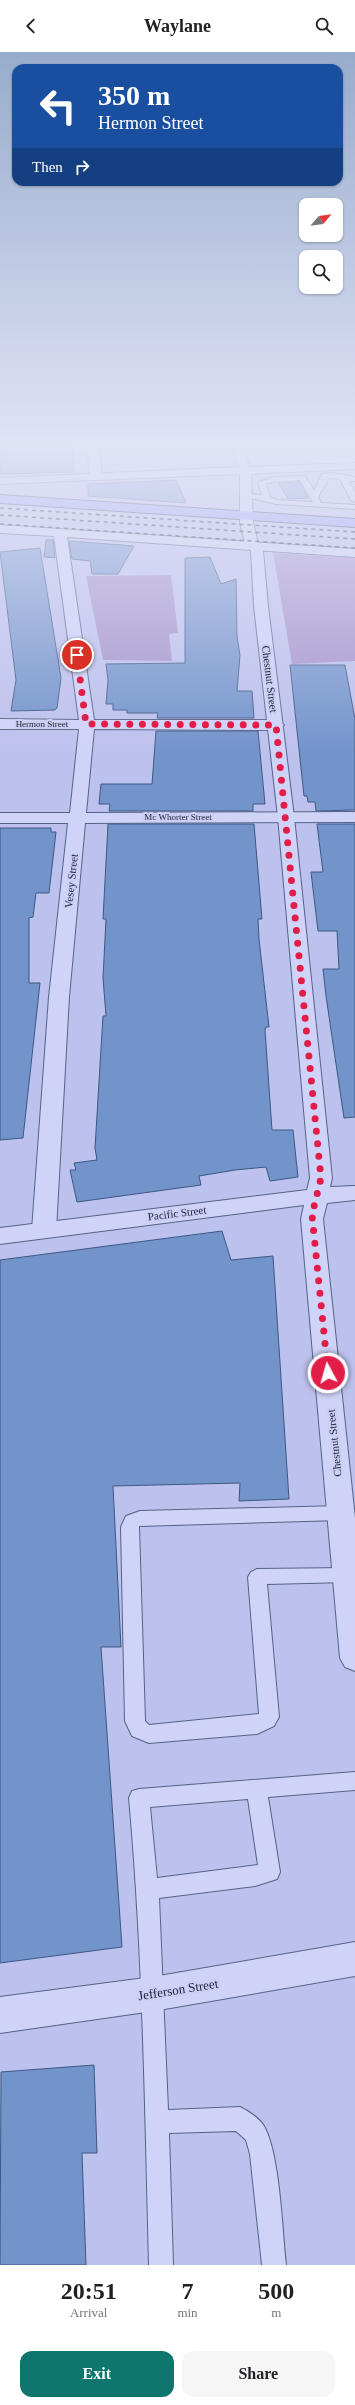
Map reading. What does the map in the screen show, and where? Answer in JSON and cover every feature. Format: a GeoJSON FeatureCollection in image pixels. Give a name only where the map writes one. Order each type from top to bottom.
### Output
{"type":"FeatureCollection","features":[{"type":"Feature","properties":{"kind":"street","name":"Vesey Street"},"geometry":{"type":"LineString","coordinates":[[44,1230],[59,997],[86,724],[62,547]]}},
{"type":"Feature","properties":{"kind":"street","name":"Chestnut Street"},"geometry":{"type":"LineString","coordinates":[[254,547],[257,551],[261,606],[286,817],[321,1178],[312,1219],[355,1658]]}},
{"type":"Feature","properties":{"kind":"street"},"geometry":{"type":"LineString","coordinates":[[269,547],[355,554]]}},
{"type":"Feature","properties":{"kind":"street","name":"Hermon Street"},"geometry":{"type":"LineString","coordinates":[[0,724],[276,725]]}},
{"type":"Feature","properties":{"kind":"street","name":"Mc Whorter Street"},"geometry":{"type":"LineString","coordinates":[[0,818],[355,817]]}},
{"type":"Feature","properties":{"kind":"street","name":"Pacific Street"},"geometry":{"type":"LineString","coordinates":[[0,1236],[316,1196],[355,1193]]}},
{"type":"Feature","properties":{"kind":"street","name":"Jefferson Street"},"geometry":{"type":"LineString","coordinates":[[0,2015],[153,1994],[355,1959]]}},
{"type":"Feature","properties":{"kind":"lane"},"geometry":{"type":"LineString","coordinates":[[341,1512],[140,1518],[132,1521],[130,1527],[135,1721],[139,1730],[149,1734],[257,1725],[267,1720],[269,1717],[257,1577],[348,1575]]}},
{"type":"Feature","properties":{"kind":"lane"},"geometry":{"type":"LineString","coordinates":[[161,2265],[153,1994],[148,1889],[139,1798],[355,1781]]}},
{"type":"Feature","properties":{"kind":"lane"},"geometry":{"type":"LineString","coordinates":[[148,1889],[255,1876],[270,1872],[257,1789]]}},
{"type":"Feature","properties":{"kind":"lane"},"geometry":{"type":"LineString","coordinates":[[157,2122],[240,2119],[255,2133],[262,2154],[274,2265]]}},
{"type":"Feature","properties":{"kind":"shaded area"},"geometry":{"type":"Polygon","coordinates":[[[273,553],[355,558],[355,661],[292,664],[273,553]]]}},
{"type":"Feature","properties":{"kind":"shaded area"},"geometry":{"type":"Polygon","coordinates":[[[171,575],[178,633],[169,634],[172,661],[103,660],[86,576],[171,575]]]}},
{"type":"Feature","properties":{"kind":"building"},"geometry":{"type":"Polygon","coordinates":[[[45,547],[54,547],[55,558],[44,557],[45,547]]]}},
{"type":"Feature","properties":{"kind":"building"},"geometry":{"type":"Polygon","coordinates":[[[70,547],[133,547],[118,574],[92,574],[90,561],[72,559],[70,547]]]}},
{"type":"Feature","properties":{"kind":"building"},"geometry":{"type":"Polygon","coordinates":[[[40,548],[61,678],[57,708],[55,710],[11,711],[16,680],[0,552],[40,548]]]}},
{"type":"Feature","properties":{"kind":"building"},"geometry":{"type":"Polygon","coordinates":[[[210,557],[221,584],[236,579],[237,636],[240,655],[237,691],[252,691],[254,718],[157,718],[158,713],[127,713],[127,710],[113,710],[113,704],[106,704],[108,680],[106,664],[185,663],[185,558],[210,557]]]}},
{"type":"Feature","properties":{"kind":"building"},"geometry":{"type":"Polygon","coordinates":[[[290,665],[345,665],[355,719],[355,810],[316,811],[315,802],[308,802],[307,796],[304,796],[290,665]]]}},
{"type":"Feature","properties":{"kind":"building"},"geometry":{"type":"Polygon","coordinates":[[[156,731],[258,731],[265,804],[253,804],[253,811],[109,811],[110,804],[99,804],[101,784],[152,784],[156,731]]]}},
{"type":"Feature","properties":{"kind":"building"},"geometry":{"type":"Polygon","coordinates":[[[108,824],[254,824],[262,919],[258,919],[259,939],[269,1027],[266,1027],[265,1030],[272,1130],[293,1130],[298,1177],[270,1181],[266,1167],[235,1170],[199,1176],[201,1185],[77,1202],[70,1170],[76,1170],[74,1163],[97,1160],[95,1148],[103,1016],[106,1016],[103,978],[106,919],[103,919],[108,824]]]}},
{"type":"Feature","properties":{"kind":"building"},"geometry":{"type":"Polygon","coordinates":[[[317,824],[355,824],[355,1117],[344,1118],[326,996],[323,969],[339,969],[337,931],[318,931],[311,872],[323,872],[317,824]]]}},
{"type":"Feature","properties":{"kind":"building"},"geometry":{"type":"Polygon","coordinates":[[[0,828],[51,828],[51,832],[56,832],[49,893],[36,893],[33,917],[29,918],[29,983],[40,983],[23,1138],[0,1140],[0,828]]]}},
{"type":"Feature","properties":{"kind":"building"},"geometry":{"type":"Polygon","coordinates":[[[222,1231],[231,1260],[273,1256],[289,1499],[239,1501],[240,1483],[113,1486],[121,1647],[101,1647],[122,1947],[0,1963],[0,1260],[222,1231]]]}},
{"type":"Feature","properties":{"kind":"building"},"geometry":{"type":"Polygon","coordinates":[[[94,2065],[97,2153],[82,2153],[86,2265],[0,2265],[1,2072],[94,2065]]]}},
{"type":"Feature","properties":{"kind":"railway"},"geometry":{"type":"LineString","coordinates":[[344,547],[355,548]]}},
{"type":"Feature","properties":{"kind":"route"},"geometry":{"type":"LineString","coordinates":[[77,655],[86,724],[276,725],[321,1178],[312,1215],[328,1373]]}}]}
